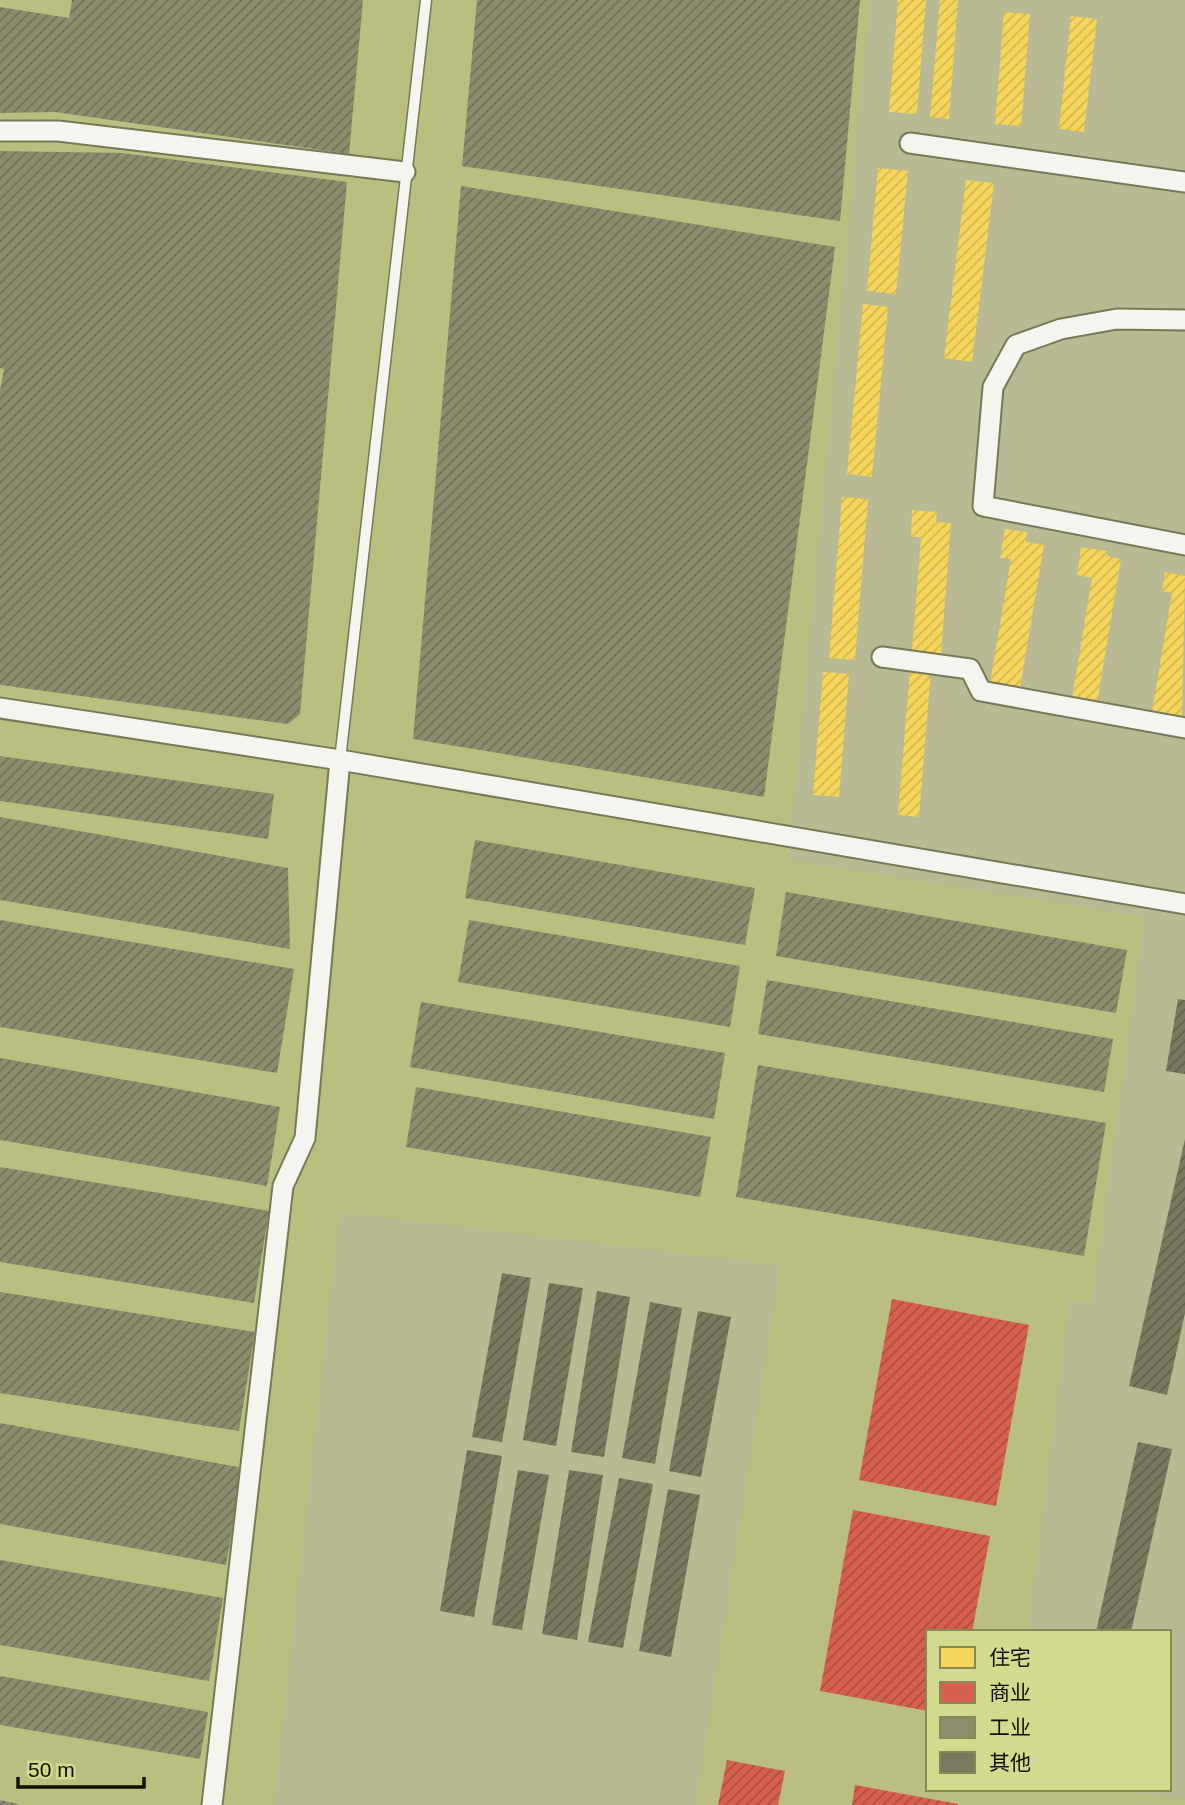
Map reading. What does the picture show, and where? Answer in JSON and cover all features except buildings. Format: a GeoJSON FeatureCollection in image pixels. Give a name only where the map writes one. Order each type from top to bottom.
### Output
{"type":"FeatureCollection","features":[{"type":"Feature","properties":{"kind":"street"},"geometry":{"type":"LineString","coordinates":[[0,131],[58,131],[405,172]]}},
{"type":"Feature","properties":{"kind":"street"},"geometry":{"type":"LineString","coordinates":[[910,143],[1185,182]]}},
{"type":"Feature","properties":{"kind":"street"},"geometry":{"type":"LineString","coordinates":[[1185,320],[1117,319],[1061,329],[1016,345],[993,387],[983,506],[1185,545]]}},
{"type":"Feature","properties":{"kind":"street"},"geometry":{"type":"LineString","coordinates":[[882,657],[970,669],[981,691],[1185,729]]}},
{"type":"Feature","properties":{"kind":"street"},"geometry":{"type":"LineString","coordinates":[[0,708],[340,760],[1185,904]]}},
{"type":"Feature","properties":{"kind":"street"},"geometry":{"type":"LineString","coordinates":[[212,1805],[283,1186],[305,1138],[340,760]]}},
{"type":"Feature","properties":{"kind":"lane"},"geometry":{"type":"LineString","coordinates":[[340,760],[426,0]]}},
{"type":"Feature","properties":{"kind":"shaded area"},"geometry":{"type":"Polygon","coordinates":[[[0,0],[870,0],[789,860],[1145,917],[1092,1303],[1070,1299],[1028,1630],[926,1630],[926,1791],[1128,1791],[1185,1801],[1185,1805],[696,1805],[781,1265],[340,1212],[274,1805],[0,1805],[0,0]]]}}]}
